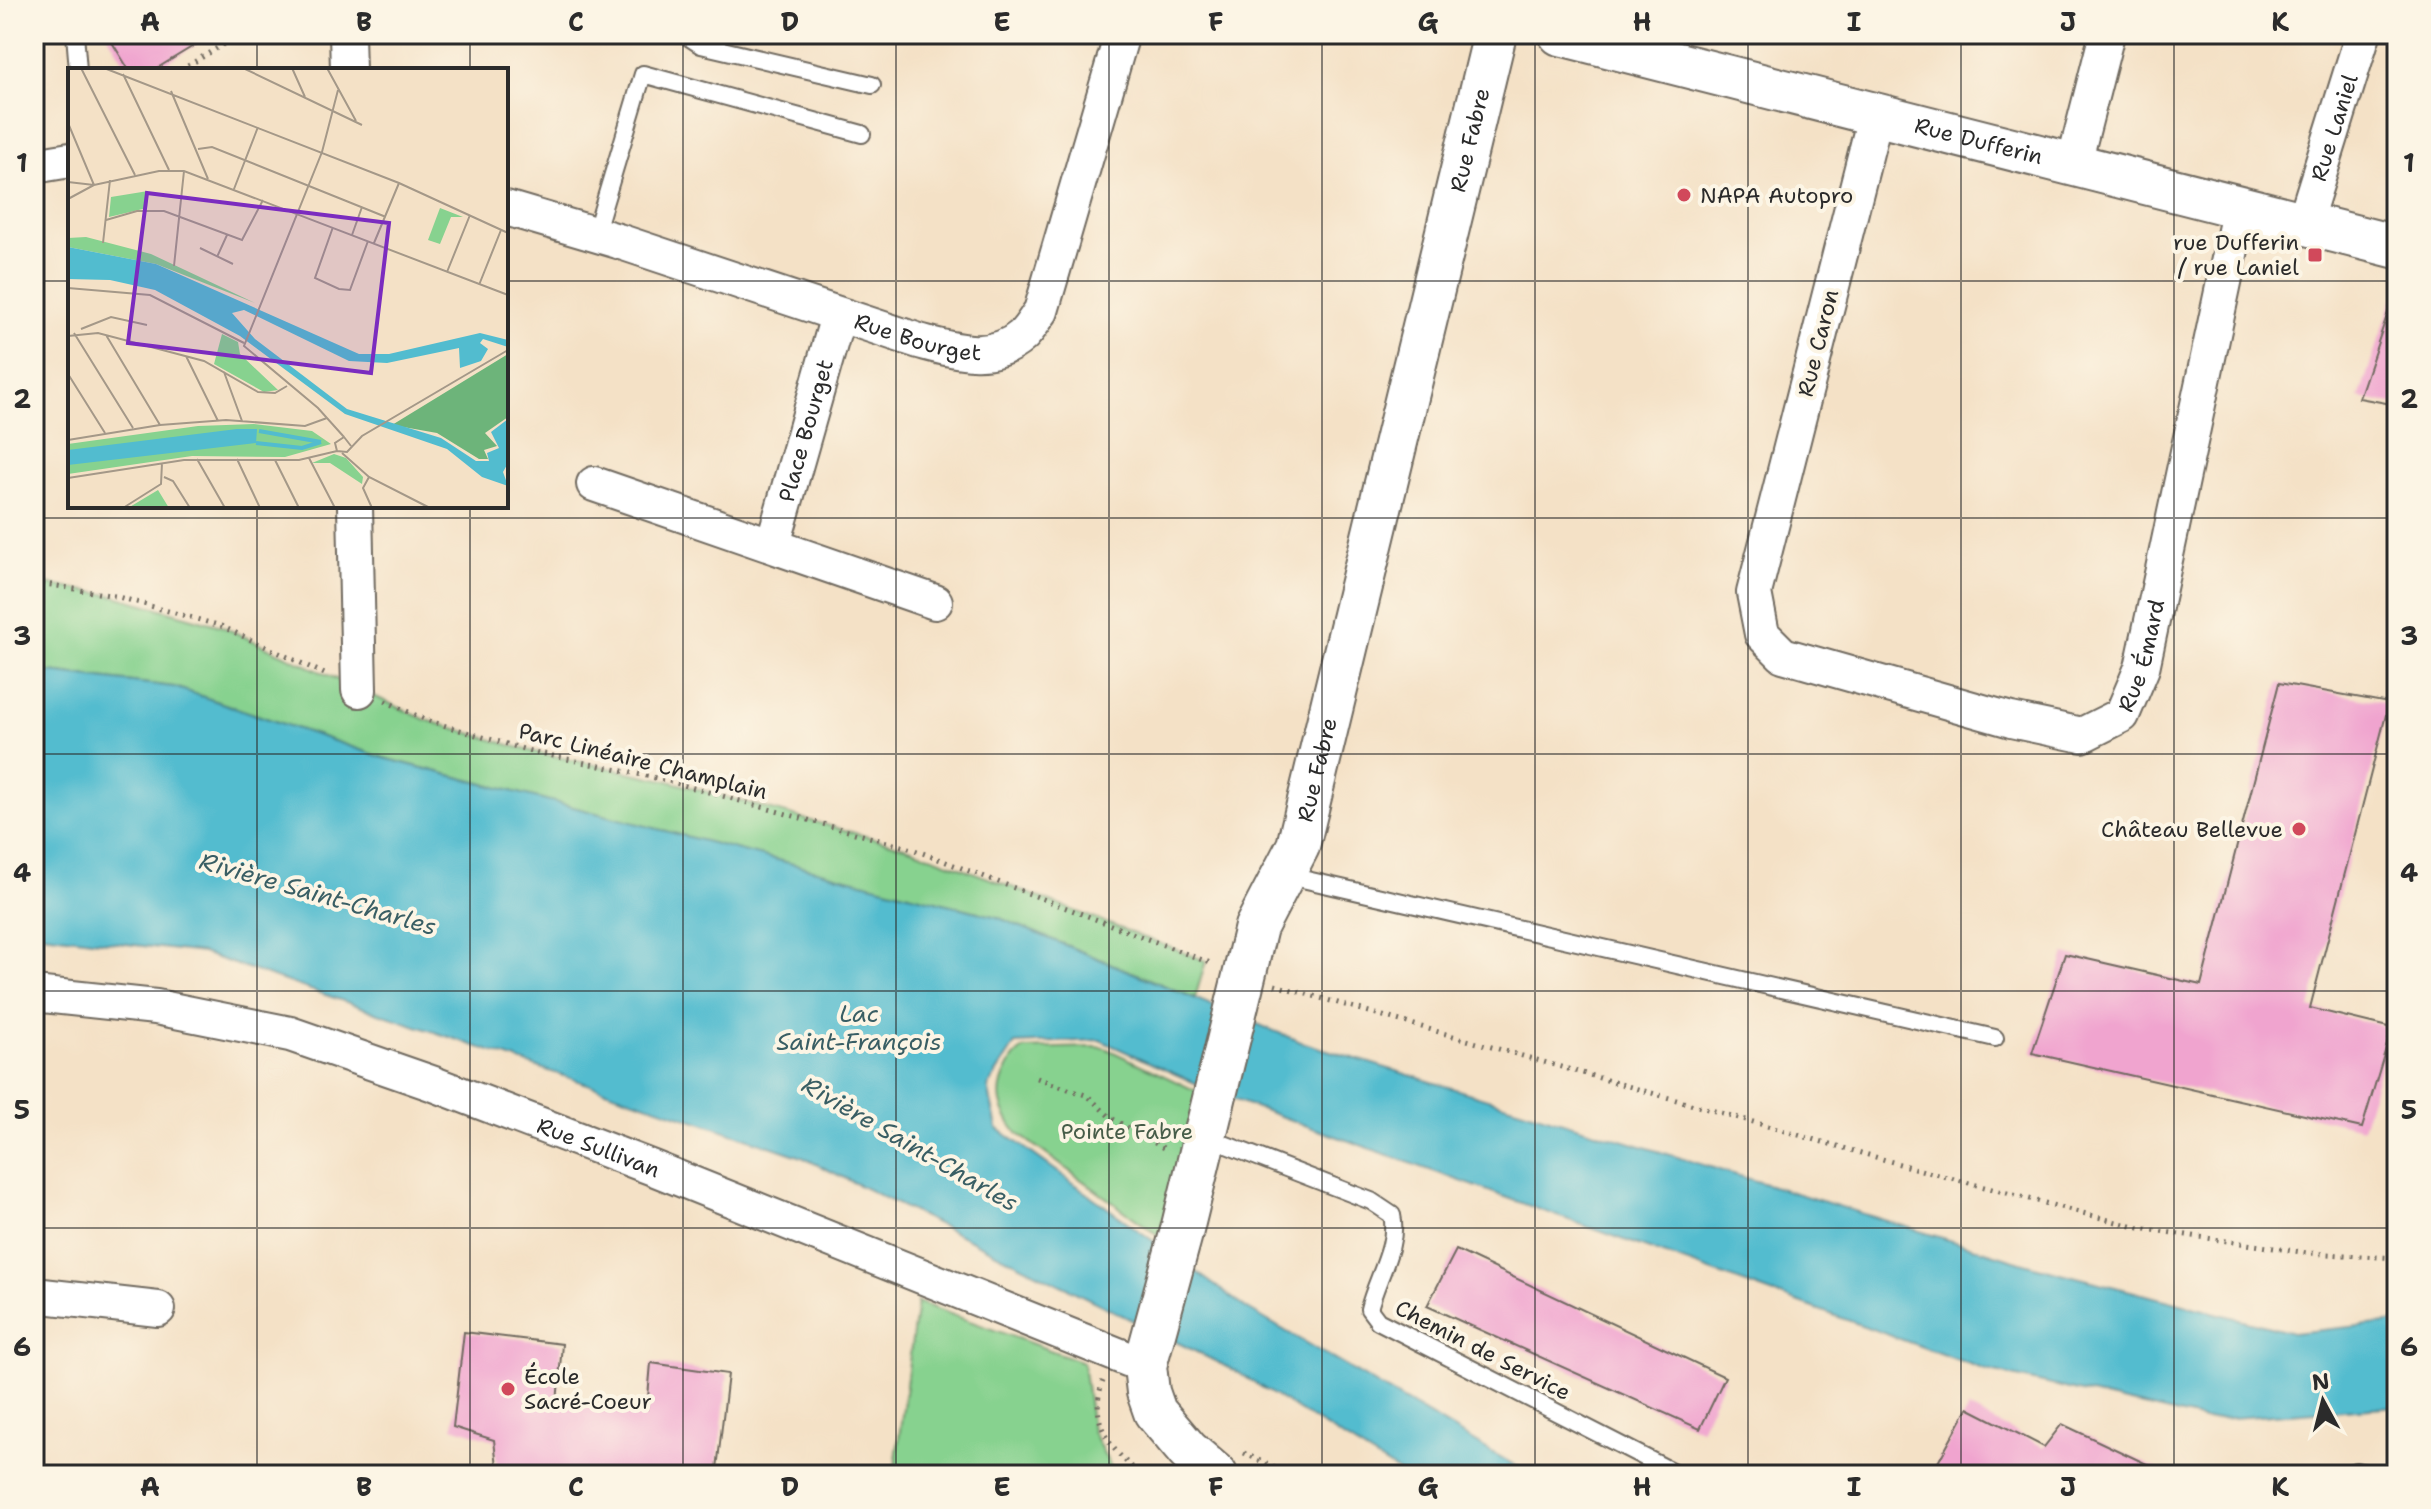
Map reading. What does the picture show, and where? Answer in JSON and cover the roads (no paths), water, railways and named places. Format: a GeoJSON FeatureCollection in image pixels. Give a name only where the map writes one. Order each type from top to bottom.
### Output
{"type":"FeatureCollection","features":[{"type":"Feature","properties":{"kind":"street"},"geometry":{"type":"LineString","coordinates":[[347,34],[348,68]]}},
{"type":"Feature","properties":{"kind":"street","name":"Rue Bourget"},"geometry":{"type":"LineString","coordinates":[[508,209],[595,234],[838,316],[964,353],[998,349],[1022,337],[1041,311],[1122,34]]}},
{"type":"Feature","properties":{"kind":"street","name":"Rue Fabre"},"geometry":{"type":"LineString","coordinates":[[1216,1475],[1188,1451],[1155,1412],[1148,1392],[1145,1366],[1206,1136],[1256,927],[1298,846],[1495,34]]}},
{"type":"Feature","properties":{"kind":"street","name":"Rue Dufferin"},"geometry":{"type":"LineString","coordinates":[[1560,34],[2397,247]]}},
{"type":"Feature","properties":{"kind":"street"},"geometry":{"type":"LineString","coordinates":[[2074,163],[2107,34]]}},
{"type":"Feature","properties":{"kind":"street","name":"Rue Laniel"},"geometry":{"type":"LineString","coordinates":[[2304,223],[2363,34]]}},
{"type":"Feature","properties":{"kind":"street","name":"Rue Caron"},"geometry":{"type":"LineString","coordinates":[[1759,573],[1876,113]]}},
{"type":"Feature","properties":{"kind":"street"},"geometry":{"type":"LineString","coordinates":[[34,166],[68,160]]}},
{"type":"Feature","properties":{"kind":"street","name":"Rue Émard"},"geometry":{"type":"LineString","coordinates":[[1759,573],[1754,593],[1762,634],[1783,655],[2011,720],[2082,735],[2122,715],[2142,668],[2240,207]]}},
{"type":"Feature","properties":{"kind":"street","name":"Place Bourget"},"geometry":{"type":"LineString","coordinates":[[773,544],[838,316]]}},
{"type":"Feature","properties":{"kind":"street"},"geometry":{"type":"LineString","coordinates":[[594,484],[935,602]]}},
{"type":"Feature","properties":{"kind":"street"},"geometry":{"type":"LineString","coordinates":[[355,508],[359,690]]}},
{"type":"Feature","properties":{"kind":"street","name":"Rue Sullivan"},"geometry":{"type":"LineString","coordinates":[[34,994],[156,1007],[290,1034],[434,1084],[653,1168],[1145,1366]]}},
{"type":"Feature","properties":{"kind":"street"},"geometry":{"type":"LineString","coordinates":[[34,1295],[158,1309]]}},
{"type":"Feature","properties":{"kind":"lane"},"geometry":{"type":"LineString","coordinates":[[75,34],[78,68]]}},
{"type":"Feature","properties":{"kind":"lane"},"geometry":{"type":"LineString","coordinates":[[684,34],[701,45],[872,85]]}},
{"type":"Feature","properties":{"kind":"lane"},"geometry":{"type":"LineString","coordinates":[[595,234],[643,74],[862,134]]}},
{"type":"Feature","properties":{"kind":"lane"},"geometry":{"type":"LineString","coordinates":[[1283,875],[1995,1038]]}},
{"type":"Feature","properties":{"kind":"lane","name":"Chemin de Service"},"geometry":{"type":"LineString","coordinates":[[1206,1136],[1371,1201],[1392,1215],[1396,1231],[1369,1309],[1378,1321],[1679,1475]]}},
{"type":"Feature","properties":{"kind":"lane"},"geometry":{"type":"LineString","coordinates":[[2345,1475],[2356,1471],[2375,1475]]}},
{"type":"Feature","properties":{"kind":"water","name":"Lac Saint-François"},"geometry":{"type":"Polygon","coordinates":[[[34,670],[174,687],[384,758],[997,917],[1301,1042],[2034,1266],[2293,1333],[2397,1322],[2397,1406],[2204,1420],[1986,1370],[1224,1096],[1100,1040],[1015,1044],[988,1087],[997,1128],[1246,1308],[1531,1475],[1403,1475],[1237,1372],[802,1157],[202,953],[34,933],[34,670]]]}},
{"type":"Feature","properties":{"kind":"place","name":"NAPA Autopro"},"geometry":{"type":"Point","coordinates":[1684,195]}},
{"type":"Feature","properties":{"kind":"place","name":"rue Dufferin / rue Laniel"},"geometry":{"type":"Point","coordinates":[2315,255]}},
{"type":"Feature","properties":{"kind":"place","name":"Château Bellevue"},"geometry":{"type":"Point","coordinates":[2299,829]}},
{"type":"Feature","properties":{"kind":"place","name":"École Sacré-Coeur"},"geometry":{"type":"Point","coordinates":[508,1389]}},
{"type":"Feature","properties":{"kind":"water label","name":"Rivière Saint-Charles"},"geometry":{"type":"Point","coordinates":[318,894]}},
{"type":"Feature","properties":{"kind":"water label","name":"Rivière Saint-Charles"},"geometry":{"type":"Point","coordinates":[910,1144]}},
{"type":"Feature","properties":{"kind":"park label","name":"Pointe Fabre"},"geometry":{"type":"Point","coordinates":[1127,1131]}}]}
